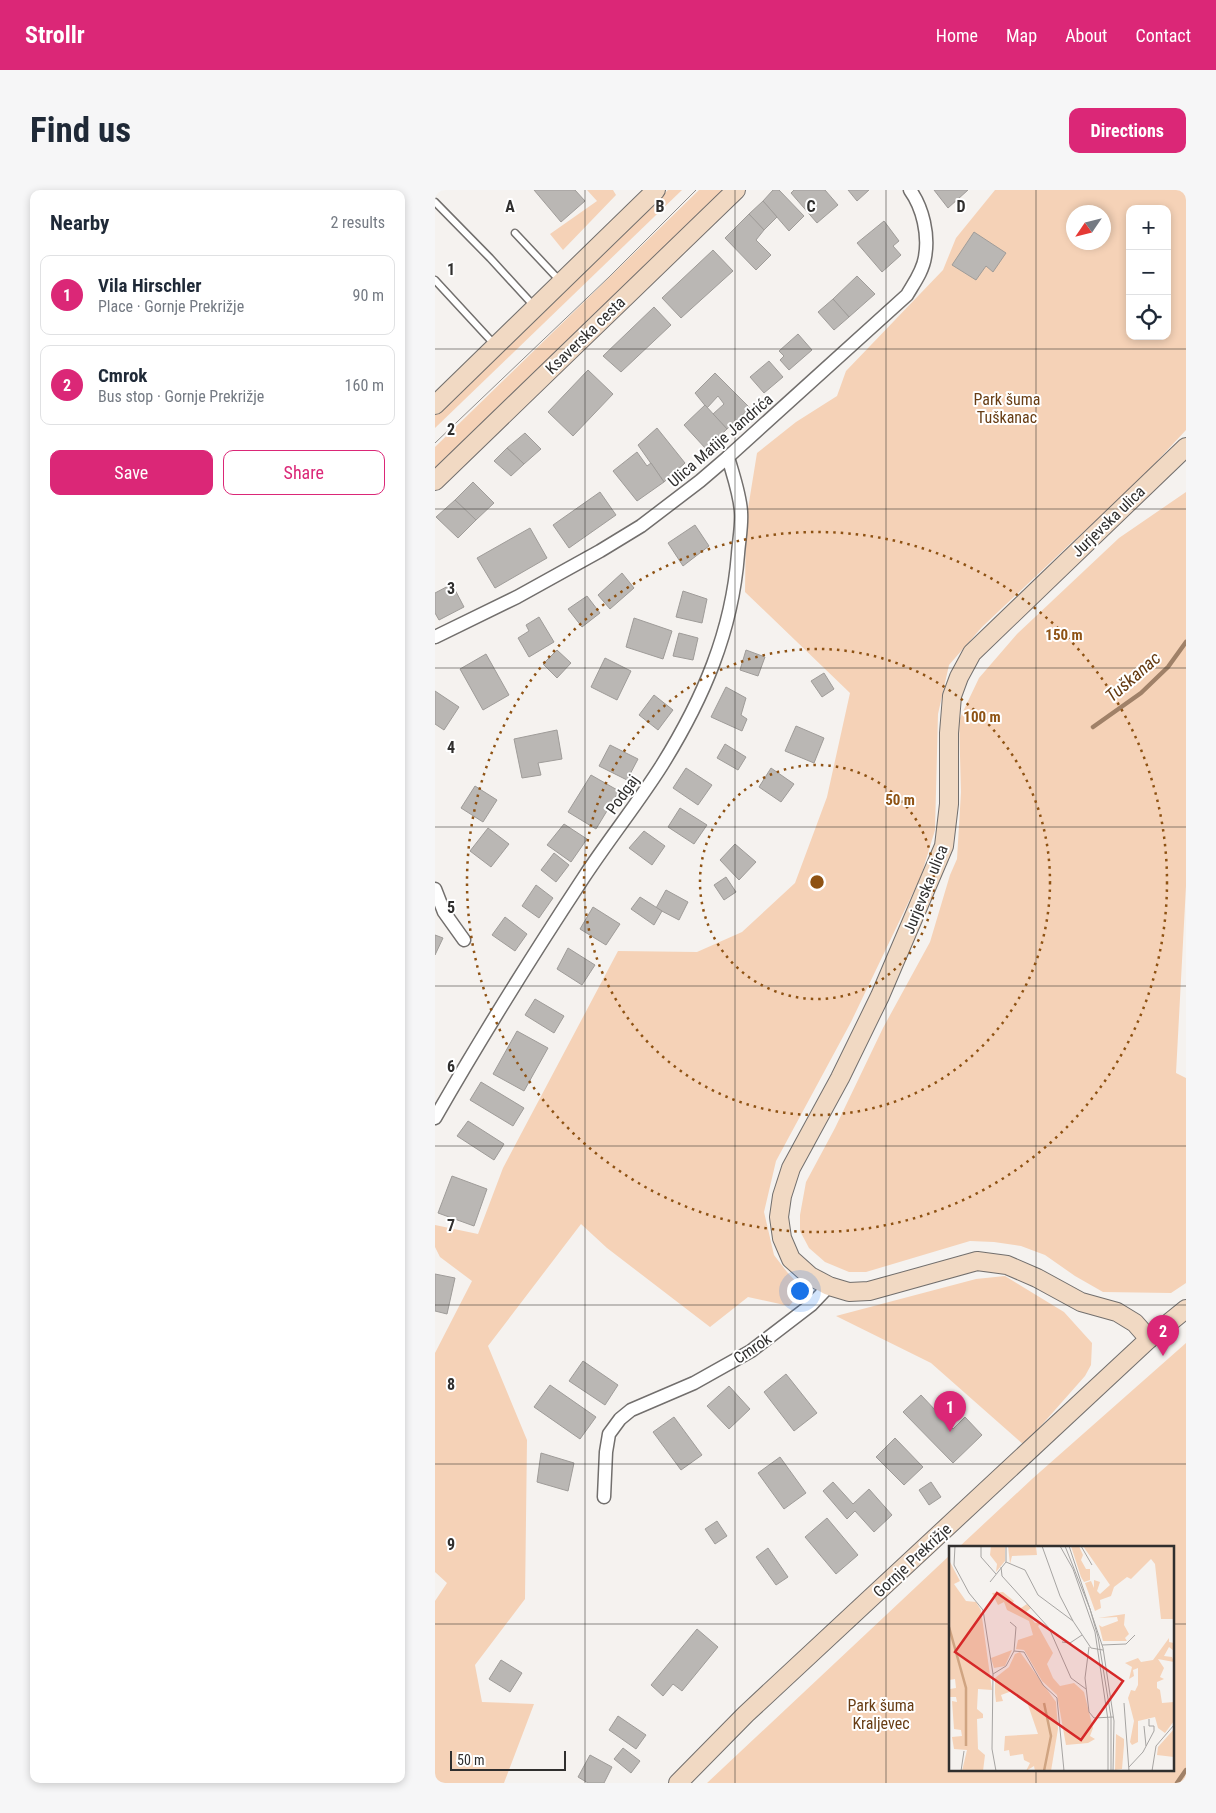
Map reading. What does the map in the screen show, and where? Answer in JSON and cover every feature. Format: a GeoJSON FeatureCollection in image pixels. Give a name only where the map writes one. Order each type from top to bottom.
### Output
{"type":"FeatureCollection","features":[{"type":"Feature","properties":{"kind":"street","name":"Ksaverska cesta"},"geometry":{"type":"LineString","coordinates":[[435,481],[736,190]]}},
{"type":"Feature","properties":{"kind":"street","name":"Ulica Matije Jandrića"},"geometry":{"type":"LineString","coordinates":[[435,637],[517,597],[641,526],[728,457],[907,295],[924,262],[926,246],[921,210],[909,190]]}},
{"type":"Feature","properties":{"kind":"street"},"geometry":{"type":"LineString","coordinates":[[435,405],[562,283],[650,192]]}},
{"type":"Feature","properties":{"kind":"street","name":"Jurjevska ulica"},"geometry":{"type":"LineString","coordinates":[[829,1286],[810,1276],[791,1259],[782,1238],[779,1217],[782,1196],[791,1168],[840,1078],[880,996],[944,846],[949,804],[951,705],[952,696],[959,677],[972,653],[1186,447]]}},
{"type":"Feature","properties":{"kind":"street","name":"Podgaj"},"geometry":{"type":"LineString","coordinates":[[435,1118],[519,977],[585,874],[662,765],[689,719],[707,682],[730,613],[736,579],[741,512],[728,457]]}},
{"type":"Feature","properties":{"kind":"street"},"geometry":{"type":"LineString","coordinates":[[435,889],[444,912],[464,940]]}},
{"type":"Feature","properties":{"kind":"street"},"geometry":{"type":"LineString","coordinates":[[829,1286],[849,1292],[869,1291],[977,1261],[1007,1266],[1037,1278],[1081,1302],[1117,1312],[1135,1323],[1149,1339],[1186,1309]]}},
{"type":"Feature","properties":{"kind":"street","name":"Cmrok"},"geometry":{"type":"LineString","coordinates":[[604,1498],[606,1452],[609,1434],[620,1419],[631,1410],[694,1382],[751,1351],[811,1305],[829,1286]]}},
{"type":"Feature","properties":{"kind":"street","name":"Gornje Prekrižje"},"geometry":{"type":"LineString","coordinates":[[678,1783],[753,1708],[1149,1339]]}},
{"type":"Feature","properties":{"kind":"lane"},"geometry":{"type":"LineString","coordinates":[[435,202],[535,307]]}},
{"type":"Feature","properties":{"kind":"lane"},"geometry":{"type":"LineString","coordinates":[[515,233],[562,283]]}},
{"type":"Feature","properties":{"kind":"lane"},"geometry":{"type":"LineString","coordinates":[[435,280],[496,346]]}},
{"type":"Feature","properties":{"kind":"green space"},"geometry":{"type":"Polygon","coordinates":[[[587,190],[613,190],[616,195],[563,250],[550,234],[597,201],[587,190]]]}},
{"type":"Feature","properties":{"kind":"green space"},"geometry":{"type":"Polygon","coordinates":[[[668,190],[682,190],[435,428],[435,415],[668,190]]]}},
{"type":"Feature","properties":{"kind":"green space"},"geometry":{"type":"Polygon","coordinates":[[[699,190],[724,190],[435,468],[435,447],[699,190]]]}},
{"type":"Feature","properties":{"kind":"green space","name":"Park šuma Tuškanac"},"geometry":{"type":"Polygon","coordinates":[[[995,190],[1186,190],[1186,430],[1133,487],[982,627],[949,665],[938,714],[935,830],[921,876],[851,1022],[776,1161],[764,1212],[774,1255],[804,1290],[789,1306],[748,1297],[710,1327],[607,1248],[581,1224],[488,1346],[527,1440],[525,1599],[475,1665],[482,1702],[534,1704],[504,1783],[438,1783],[435,1779],[435,1601],[447,1583],[435,1572],[435,1353],[472,1281],[440,1257],[435,1247],[435,1225],[478,1234],[503,1168],[618,951],[697,952],[742,932],[795,883],[827,797],[850,693],[745,592],[746,521],[757,453],[796,422],[837,396],[846,371],[943,270],[956,238],[995,190]]]}},
{"type":"Feature","properties":{"kind":"green space"},"geometry":{"type":"Polygon","coordinates":[[[1186,492],[1186,886],[1176,1073],[1186,1078],[1186,1283],[1171,1293],[1103,1292],[1075,1276],[1045,1255],[1021,1246],[994,1242],[970,1241],[866,1272],[849,1272],[825,1262],[809,1248],[800,1231],[800,1215],[806,1182],[835,1128],[883,1028],[930,942],[950,875],[957,859],[961,792],[959,720],[979,678],[1017,634],[1119,538],[1186,492]]]}},
{"type":"Feature","properties":{"kind":"green space"},"geometry":{"type":"Polygon","coordinates":[[[1005,1276],[1064,1312],[1092,1343],[1091,1365],[1085,1376],[1024,1445],[931,1363],[836,1316],[976,1279],[1005,1276]]]}},
{"type":"Feature","properties":{"kind":"green space","name":"Park šuma Kraljevec"},"geometry":{"type":"Polygon","coordinates":[[[1186,1343],[1186,1783],[707,1783],[949,1556],[949,1770],[1173,1770],[1173,1546],[960,1546],[1032,1479],[1186,1343]]]}},
{"type":"Feature","properties":{"kind":"building"},"geometry":{"type":"Polygon","coordinates":[[[534,190],[575,190],[585,201],[561,222],[534,190]]]}},
{"type":"Feature","properties":{"kind":"building"},"geometry":{"type":"Polygon","coordinates":[[[773,190],[779,190],[804,216],[789,231],[763,201],[773,190]]]}},
{"type":"Feature","properties":{"kind":"building"},"geometry":{"type":"Polygon","coordinates":[[[794,190],[825,190],[838,205],[817,223],[791,193],[794,190]]]}},
{"type":"Feature","properties":{"kind":"building"},"geometry":{"type":"Polygon","coordinates":[[[848,190],[869,190],[857,201],[848,190]]]}},
{"type":"Feature","properties":{"kind":"building"},"geometry":{"type":"Polygon","coordinates":[[[934,190],[968,190],[948,208],[934,190]]]}},
{"type":"Feature","properties":{"kind":"building"},"geometry":{"type":"Polygon","coordinates":[[[763,201],[777,217],[764,230],[749,214],[763,201]]]}},
{"type":"Feature","properties":{"kind":"building"},"geometry":{"type":"Polygon","coordinates":[[[749,214],[764,230],[756,240],[771,255],[756,270],[725,238],[749,214]]]}},
{"type":"Feature","properties":{"kind":"building"},"geometry":{"type":"Polygon","coordinates":[[[884,221],[899,241],[893,246],[901,255],[882,272],[857,243],[884,221]]]}},
{"type":"Feature","properties":{"kind":"building"},"geometry":{"type":"Polygon","coordinates":[[[974,232],[1006,253],[993,272],[986,266],[976,280],[952,265],[974,232]]]}},
{"type":"Feature","properties":{"kind":"building"},"geometry":{"type":"Polygon","coordinates":[[[713,250],[733,271],[681,318],[662,298],[713,250]]]}},
{"type":"Feature","properties":{"kind":"building"},"geometry":{"type":"Polygon","coordinates":[[[857,276],[875,294],[849,317],[833,299],[857,276]]]}},
{"type":"Feature","properties":{"kind":"building"},"geometry":{"type":"Polygon","coordinates":[[[833,299],[849,317],[834,330],[818,312],[833,299]]]}},
{"type":"Feature","properties":{"kind":"building"},"geometry":{"type":"Polygon","coordinates":[[[654,307],[671,325],[621,372],[603,356],[654,307]]]}},
{"type":"Feature","properties":{"kind":"building"},"geometry":{"type":"Polygon","coordinates":[[[798,334],[812,350],[789,370],[780,360],[784,356],[779,351],[798,334]]]}},
{"type":"Feature","properties":{"kind":"building"},"geometry":{"type":"Polygon","coordinates":[[[769,361],[783,377],[764,393],[750,377],[769,361]]]}},
{"type":"Feature","properties":{"kind":"building"},"geometry":{"type":"Polygon","coordinates":[[[588,370],[613,394],[573,436],[548,412],[588,370]]]}},
{"type":"Feature","properties":{"kind":"building"},"geometry":{"type":"Polygon","coordinates":[[[715,373],[750,408],[727,429],[713,414],[724,404],[718,396],[707,408],[695,393],[715,373]]]}},
{"type":"Feature","properties":{"kind":"building"},"geometry":{"type":"Polygon","coordinates":[[[705,405],[727,429],[706,449],[684,425],[705,405]]]}},
{"type":"Feature","properties":{"kind":"building"},"geometry":{"type":"Polygon","coordinates":[[[657,428],[685,463],[664,482],[638,445],[657,428]]]}},
{"type":"Feature","properties":{"kind":"building"},"geometry":{"type":"Polygon","coordinates":[[[525,433],[541,449],[524,464],[507,448],[525,433]]]}},
{"type":"Feature","properties":{"kind":"building"},"geometry":{"type":"Polygon","coordinates":[[[507,448],[524,464],[511,476],[494,461],[507,448]]]}},
{"type":"Feature","properties":{"kind":"building"},"geometry":{"type":"Polygon","coordinates":[[[637,452],[647,466],[651,463],[664,482],[637,501],[613,471],[637,452]]]}},
{"type":"Feature","properties":{"kind":"building"},"geometry":{"type":"Polygon","coordinates":[[[473,482],[494,503],[476,520],[455,500],[473,482]]]}},
{"type":"Feature","properties":{"kind":"building"},"geometry":{"type":"Polygon","coordinates":[[[600,492],[616,515],[569,548],[553,525],[600,492]]]}},
{"type":"Feature","properties":{"kind":"building"},"geometry":{"type":"Polygon","coordinates":[[[455,500],[476,520],[458,538],[436,517],[455,500]]]}},
{"type":"Feature","properties":{"kind":"building"},"geometry":{"type":"Polygon","coordinates":[[[695,525],[709,546],[683,566],[668,543],[695,525]]]}},
{"type":"Feature","properties":{"kind":"building"},"geometry":{"type":"Polygon","coordinates":[[[530,528],[547,558],[495,588],[477,558],[530,528]]]}},
{"type":"Feature","properties":{"kind":"building"},"geometry":{"type":"Polygon","coordinates":[[[622,573],[634,588],[610,609],[598,595],[622,573]]]}},
{"type":"Feature","properties":{"kind":"building"},"geometry":{"type":"Polygon","coordinates":[[[452,584],[464,607],[439,620],[435,613],[435,593],[452,584]]]}},
{"type":"Feature","properties":{"kind":"building"},"geometry":{"type":"Polygon","coordinates":[[[683,591],[707,599],[702,623],[676,617],[683,591]]]}},
{"type":"Feature","properties":{"kind":"building"},"geometry":{"type":"Polygon","coordinates":[[[587,596],[600,613],[582,627],[568,609],[587,596]]]}},
{"type":"Feature","properties":{"kind":"building"},"geometry":{"type":"Polygon","coordinates":[[[539,617],[554,642],[529,657],[518,638],[529,631],[526,625],[539,617]]]}},
{"type":"Feature","properties":{"kind":"building"},"geometry":{"type":"Polygon","coordinates":[[[634,618],[672,631],[663,659],[626,647],[634,618]]]}},
{"type":"Feature","properties":{"kind":"building"},"geometry":{"type":"Polygon","coordinates":[[[679,633],[698,638],[693,660],[673,656],[679,633]]]}},
{"type":"Feature","properties":{"kind":"building"},"geometry":{"type":"Polygon","coordinates":[[[557,650],[571,663],[557,678],[543,664],[557,650]]]}},
{"type":"Feature","properties":{"kind":"building"},"geometry":{"type":"Polygon","coordinates":[[[746,650],[765,657],[758,676],[740,670],[746,650]]]}},
{"type":"Feature","properties":{"kind":"building"},"geometry":{"type":"Polygon","coordinates":[[[486,654],[509,695],[483,710],[460,669],[486,654]]]}},
{"type":"Feature","properties":{"kind":"building"},"geometry":{"type":"Polygon","coordinates":[[[605,658],[631,671],[617,700],[591,687],[605,658]]]}},
{"type":"Feature","properties":{"kind":"building"},"geometry":{"type":"Polygon","coordinates":[[[824,673],[834,689],[822,697],[811,681],[824,673]]]}},
{"type":"Feature","properties":{"kind":"building"},"geometry":{"type":"Polygon","coordinates":[[[726,687],[746,698],[741,715],[747,719],[742,731],[711,717],[726,687]]]}},
{"type":"Feature","properties":{"kind":"building"},"geometry":{"type":"Polygon","coordinates":[[[435,691],[459,707],[444,730],[435,724],[435,691]]]}},
{"type":"Feature","properties":{"kind":"building"},"geometry":{"type":"Polygon","coordinates":[[[654,695],[673,710],[658,730],[639,715],[654,695]]]}},
{"type":"Feature","properties":{"kind":"building"},"geometry":{"type":"Polygon","coordinates":[[[796,726],[824,738],[814,763],[785,751],[796,726]]]}},
{"type":"Feature","properties":{"kind":"building"},"geometry":{"type":"Polygon","coordinates":[[[557,730],[562,759],[538,763],[541,775],[522,778],[514,739],[557,730]]]}},
{"type":"Feature","properties":{"kind":"building"},"geometry":{"type":"Polygon","coordinates":[[[725,744],[746,757],[738,770],[717,758],[725,744]]]}},
{"type":"Feature","properties":{"kind":"building"},"geometry":{"type":"Polygon","coordinates":[[[610,745],[638,759],[627,780],[599,766],[610,745]]]}},
{"type":"Feature","properties":{"kind":"building"},"geometry":{"type":"Polygon","coordinates":[[[686,768],[712,785],[698,805],[673,788],[686,768]]]}},
{"type":"Feature","properties":{"kind":"building"},"geometry":{"type":"Polygon","coordinates":[[[771,768],[794,784],[781,802],[759,787],[771,768]]]}},
{"type":"Feature","properties":{"kind":"building"},"geometry":{"type":"Polygon","coordinates":[[[591,775],[619,791],[596,829],[568,812],[591,775]]]}},
{"type":"Feature","properties":{"kind":"building"},"geometry":{"type":"Polygon","coordinates":[[[475,786],[497,800],[483,822],[461,808],[475,786]]]}},
{"type":"Feature","properties":{"kind":"building"},"geometry":{"type":"Polygon","coordinates":[[[680,808],[707,825],[694,844],[668,827],[680,808]]]}},
{"type":"Feature","properties":{"kind":"building"},"geometry":{"type":"Polygon","coordinates":[[[564,824],[587,839],[571,862],[547,845],[564,824]]]}},
{"type":"Feature","properties":{"kind":"building"},"geometry":{"type":"Polygon","coordinates":[[[488,828],[509,844],[491,867],[470,851],[488,828]]]}},
{"type":"Feature","properties":{"kind":"building"},"geometry":{"type":"Polygon","coordinates":[[[644,831],[665,846],[652,865],[629,848],[644,831]]]}},
{"type":"Feature","properties":{"kind":"building"},"geometry":{"type":"Polygon","coordinates":[[[735,844],[756,862],[739,880],[720,860],[735,844]]]}},
{"type":"Feature","properties":{"kind":"building"},"geometry":{"type":"Polygon","coordinates":[[[554,853],[569,865],[556,882],[541,870],[554,853]]]}},
{"type":"Feature","properties":{"kind":"building"},"geometry":{"type":"Polygon","coordinates":[[[726,877],[736,892],[724,900],[714,885],[726,877]]]}},
{"type":"Feature","properties":{"kind":"building"},"geometry":{"type":"Polygon","coordinates":[[[536,885],[553,898],[539,918],[522,906],[536,885]]]}},
{"type":"Feature","properties":{"kind":"building"},"geometry":{"type":"Polygon","coordinates":[[[666,890],[688,902],[679,920],[656,908],[666,890]]]}},
{"type":"Feature","properties":{"kind":"building"},"geometry":{"type":"Polygon","coordinates":[[[640,897],[662,911],[654,925],[631,909],[640,897]]]}},
{"type":"Feature","properties":{"kind":"building"},"geometry":{"type":"Polygon","coordinates":[[[593,907],[620,924],[606,945],[580,929],[593,907]]]}},
{"type":"Feature","properties":{"kind":"building"},"geometry":{"type":"Polygon","coordinates":[[[505,917],[527,934],[515,951],[492,935],[505,917]]]}},
{"type":"Feature","properties":{"kind":"building"},"geometry":{"type":"Polygon","coordinates":[[[435,935],[443,938],[435,955],[435,935]]]}},
{"type":"Feature","properties":{"kind":"building"},"geometry":{"type":"Polygon","coordinates":[[[568,948],[595,965],[582,985],[557,969],[568,948]]]}},
{"type":"Feature","properties":{"kind":"building"},"geometry":{"type":"Polygon","coordinates":[[[535,999],[564,1016],[554,1033],[525,1015],[535,999]]]}},
{"type":"Feature","properties":{"kind":"building"},"geometry":{"type":"Polygon","coordinates":[[[517,1031],[548,1048],[524,1091],[493,1074],[517,1031]]]}},
{"type":"Feature","properties":{"kind":"building"},"geometry":{"type":"Polygon","coordinates":[[[481,1082],[524,1108],[513,1126],[470,1100],[481,1082]]]}},
{"type":"Feature","properties":{"kind":"building"},"geometry":{"type":"Polygon","coordinates":[[[468,1121],[504,1144],[494,1160],[457,1136],[468,1121]]]}},
{"type":"Feature","properties":{"kind":"building"},"geometry":{"type":"Polygon","coordinates":[[[452,1176],[487,1189],[474,1226],[438,1213],[452,1176]]]}},
{"type":"Feature","properties":{"kind":"building"},"geometry":{"type":"Polygon","coordinates":[[[435,1274],[455,1278],[447,1314],[435,1311],[435,1274]]]}},
{"type":"Feature","properties":{"kind":"building"},"geometry":{"type":"Polygon","coordinates":[[[583,1361],[618,1385],[605,1405],[569,1381],[583,1361]]]}},
{"type":"Feature","properties":{"kind":"building"},"geometry":{"type":"Polygon","coordinates":[[[786,1374],[817,1413],[794,1431],[764,1392],[786,1374]]]}},
{"type":"Feature","properties":{"kind":"building"},"geometry":{"type":"Polygon","coordinates":[[[550,1385],[596,1417],[580,1439],[534,1407],[550,1385]]]}},
{"type":"Feature","properties":{"kind":"building"},"geometry":{"type":"Polygon","coordinates":[[[729,1386],[750,1409],[729,1429],[707,1406],[729,1386]]]}},
{"type":"Feature","properties":{"kind":"building"},"geometry":{"type":"Polygon","coordinates":[[[921,1395],[953,1429],[965,1417],[982,1435],[953,1463],[903,1412],[921,1395]]]}},
{"type":"Feature","properties":{"kind":"building"},"geometry":{"type":"Polygon","coordinates":[[[674,1417],[702,1455],[681,1470],[653,1432],[674,1417]]]}},
{"type":"Feature","properties":{"kind":"building"},"geometry":{"type":"Polygon","coordinates":[[[895,1438],[923,1467],[904,1485],[876,1457],[895,1438]]]}},
{"type":"Feature","properties":{"kind":"building"},"geometry":{"type":"Polygon","coordinates":[[[541,1453],[574,1463],[568,1491],[537,1482],[541,1453]]]}},
{"type":"Feature","properties":{"kind":"building"},"geometry":{"type":"Polygon","coordinates":[[[780,1457],[806,1493],[784,1509],[758,1473],[780,1457]]]}},
{"type":"Feature","properties":{"kind":"building"},"geometry":{"type":"Polygon","coordinates":[[[833,1482],[853,1504],[869,1489],[892,1515],[874,1532],[855,1511],[847,1519],[823,1491],[833,1482]]]}},
{"type":"Feature","properties":{"kind":"building"},"geometry":{"type":"Polygon","coordinates":[[[931,1482],[941,1497],[929,1505],[919,1490],[931,1482]]]}},
{"type":"Feature","properties":{"kind":"building"},"geometry":{"type":"Polygon","coordinates":[[[827,1518],[858,1555],[836,1574],[805,1537],[827,1518]]]}},
{"type":"Feature","properties":{"kind":"building"},"geometry":{"type":"Polygon","coordinates":[[[717,1521],[727,1536],[715,1544],[705,1529],[717,1521]]]}},
{"type":"Feature","properties":{"kind":"building"},"geometry":{"type":"Polygon","coordinates":[[[768,1548],[788,1577],[776,1585],[756,1557],[768,1548]]]}},
{"type":"Feature","properties":{"kind":"building"},"geometry":{"type":"Polygon","coordinates":[[[697,1629],[718,1647],[682,1691],[673,1684],[663,1696],[651,1685],[697,1629]]]}},
{"type":"Feature","properties":{"kind":"building"},"geometry":{"type":"Polygon","coordinates":[[[501,1660],[522,1673],[510,1692],[489,1679],[501,1660]]]}},
{"type":"Feature","properties":{"kind":"building"},"geometry":{"type":"Polygon","coordinates":[[[618,1716],[646,1735],[636,1749],[609,1730],[618,1716]]]}},
{"type":"Feature","properties":{"kind":"building"},"geometry":{"type":"Polygon","coordinates":[[[623,1748],[640,1761],[631,1773],[614,1759],[623,1748]]]}},
{"type":"Feature","properties":{"kind":"building"},"geometry":{"type":"Polygon","coordinates":[[[590,1755],[612,1767],[604,1783],[588,1783],[578,1777],[590,1755]]]}},
{"type":"Feature","properties":{"kind":"waterway","name":"Tuškanac"},"geometry":{"type":"LineString","coordinates":[[1093,727],[1141,693],[1168,667],[1186,642]]}},
{"type":"Feature","properties":{"kind":"waterway"},"geometry":{"type":"LineString","coordinates":[[1177,1783],[1186,1770]]}},
{"type":"Feature","properties":{"kind":"tram line"},"geometry":{"type":"LineString","coordinates":[[435,443],[609,277],[696,190]]}},
{"type":"Feature","properties":{"kind":"place","name":"Cmrok"},"geometry":{"type":"Point","coordinates":[1163,1356]}},
{"type":"Feature","properties":{"kind":"place","name":"Vila Hirschler"},"geometry":{"type":"Point","coordinates":[950,1432]}}]}
